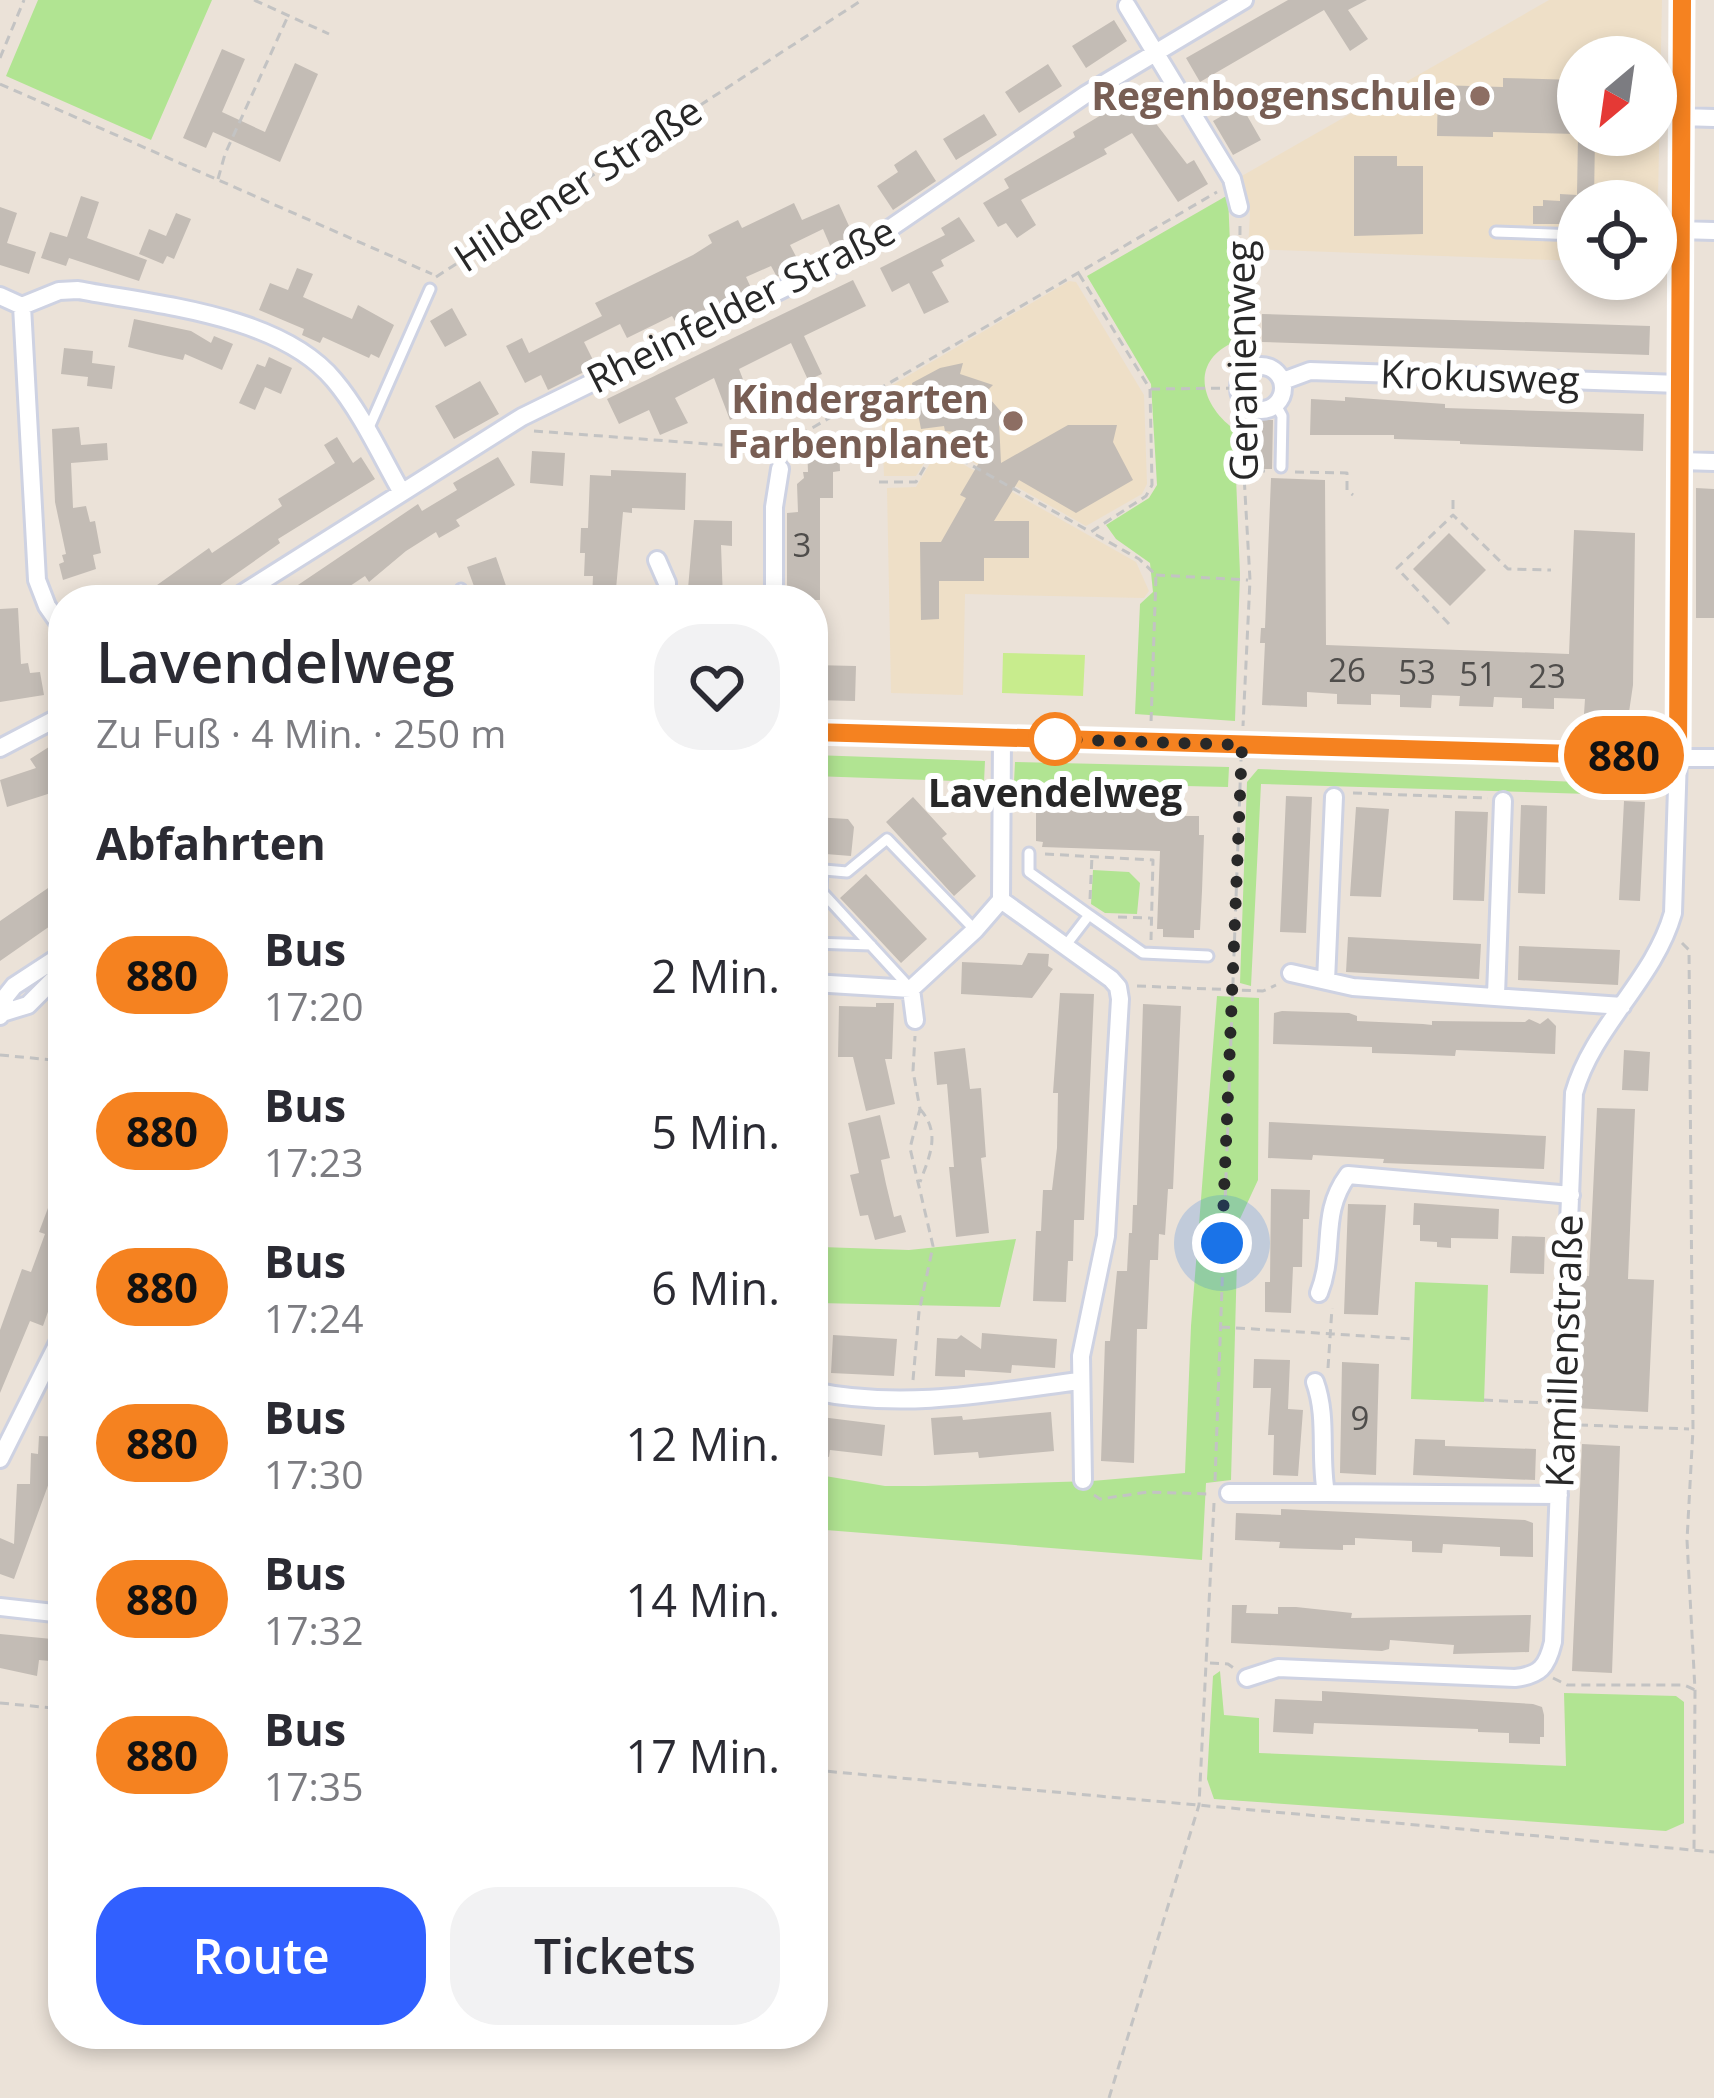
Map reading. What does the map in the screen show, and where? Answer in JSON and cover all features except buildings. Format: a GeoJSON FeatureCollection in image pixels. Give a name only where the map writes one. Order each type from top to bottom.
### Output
{"type":"FeatureCollection","features":[{"type":"Feature","properties":{"kind":"street","name":"Rheinfelder Straße"},"geometry":{"type":"LineString","coordinates":[[255,585],[522,417],[848,257],[1156,50],[1244,0]]}},
{"type":"Feature","properties":{"kind":"street","name":"Kamillenstraße"},"geometry":{"type":"LineString","coordinates":[[1541,1671],[1553,1642],[1574,1093],[1587,1058],[1668,930],[1672,913],[1678,757],[1682,0]]}},
{"type":"Feature","properties":{"kind":"street","name":"Geranienweg"},"geometry":{"type":"LineString","coordinates":[[1127,6],[1232,179],[1238,206]]}},
{"type":"Feature","properties":{"kind":"street"},"geometry":{"type":"LineString","coordinates":[[1680,117],[1714,118]]}},
{"type":"Feature","properties":{"kind":"street"},"geometry":{"type":"LineString","coordinates":[[1678,234],[1714,231]]}},
{"type":"Feature","properties":{"kind":"street"},"geometry":{"type":"LineString","coordinates":[[0,296],[22,306],[59,291],[78,290],[254,329],[313,358],[336,382],[401,490]]}},
{"type":"Feature","properties":{"kind":"street"},"geometry":{"type":"LineString","coordinates":[[22,306],[37,580],[48,607]]}},
{"type":"Feature","properties":{"kind":"street","name":"Krokusweg"},"geometry":{"type":"LineString","coordinates":[[1239,388],[1243,375],[1254,366],[1275,370],[1283,381],[1310,371],[1679,384]]}},
{"type":"Feature","properties":{"kind":"street"},"geometry":{"type":"LineString","coordinates":[[1239,388],[1244,401],[1256,409],[1276,405],[1283,394],[1283,381]]}},
{"type":"Feature","properties":{"kind":"street"},"geometry":{"type":"LineString","coordinates":[[1681,461],[1714,463]]}},
{"type":"Feature","properties":{"kind":"street"},"geometry":{"type":"LineString","coordinates":[[774,585],[774,507],[780,470]]}},
{"type":"Feature","properties":{"kind":"street"},"geometry":{"type":"LineString","coordinates":[[656,560],[667,585]]}},
{"type":"Feature","properties":{"kind":"street"},"geometry":{"type":"LineString","coordinates":[[0,748],[48,723]]}},
{"type":"Feature","properties":{"kind":"street"},"geometry":{"type":"LineString","coordinates":[[828,733],[1714,758]]}},
{"type":"Feature","properties":{"kind":"street"},"geometry":{"type":"LineString","coordinates":[[828,984],[911,989],[1001,900],[1002,738]]}},
{"type":"Feature","properties":{"kind":"street"},"geometry":{"type":"LineString","coordinates":[[1326,981],[1334,796]]}},
{"type":"Feature","properties":{"kind":"street"},"geometry":{"type":"LineString","coordinates":[[1496,995],[1503,802]]}},
{"type":"Feature","properties":{"kind":"street"},"geometry":{"type":"LineString","coordinates":[[1001,900],[1118,987],[1106,1236],[1079,1381],[1083,1480]]}},
{"type":"Feature","properties":{"kind":"street"},"geometry":{"type":"LineString","coordinates":[[1,1014],[14,986],[48,964]]}},
{"type":"Feature","properties":{"kind":"street"},"geometry":{"type":"LineString","coordinates":[[1291,973],[1353,987],[1622,1006]]}},
{"type":"Feature","properties":{"kind":"street"},"geometry":{"type":"LineString","coordinates":[[1,1014],[28,1005],[48,985]]}},
{"type":"Feature","properties":{"kind":"street"},"geometry":{"type":"LineString","coordinates":[[911,989],[915,1019]]}},
{"type":"Feature","properties":{"kind":"street"},"geometry":{"type":"LineString","coordinates":[[1319,1293],[1327,1273],[1330,1205],[1348,1175],[1570,1195]]}},
{"type":"Feature","properties":{"kind":"street"},"geometry":{"type":"LineString","coordinates":[[0,1459],[48,1363]]}},
{"type":"Feature","properties":{"kind":"street"},"geometry":{"type":"LineString","coordinates":[[828,1394],[960,1399],[1079,1381]]}},
{"type":"Feature","properties":{"kind":"street"},"geometry":{"type":"LineString","coordinates":[[1315,1382],[1323,1405],[1326,1493]]}},
{"type":"Feature","properties":{"kind":"street"},"geometry":{"type":"LineString","coordinates":[[1222,1494],[1558,1495]]}},
{"type":"Feature","properties":{"kind":"street"},"geometry":{"type":"LineString","coordinates":[[0,1606],[48,1612]]}},
{"type":"Feature","properties":{"kind":"street"},"geometry":{"type":"LineString","coordinates":[[1246,1678],[1278,1668],[1515,1678],[1541,1671]]}},
{"type":"Feature","properties":{"kind":"lane"},"geometry":{"type":"LineString","coordinates":[[1496,232],[1557,234]]}},
{"type":"Feature","properties":{"kind":"lane","name":"Hildener Straße"},"geometry":{"type":"LineString","coordinates":[[367,432],[430,289]]}},
{"type":"Feature","properties":{"kind":"lane"},"geometry":{"type":"LineString","coordinates":[[1276,405],[1282,416],[1281,467]]}},
{"type":"Feature","properties":{"kind":"lane"},"geometry":{"type":"LineString","coordinates":[[828,870],[847,872],[887,839],[975,930]]}},
{"type":"Feature","properties":{"kind":"lane"},"geometry":{"type":"LineString","coordinates":[[1029,853],[1029,872],[1143,953],[1208,956]]}},
{"type":"Feature","properties":{"kind":"lane"},"geometry":{"type":"LineString","coordinates":[[828,899],[911,989]]}},
{"type":"Feature","properties":{"kind":"lane"},"geometry":{"type":"LineString","coordinates":[[1066,945],[1089,915]]}},
{"type":"Feature","properties":{"kind":"lane"},"geometry":{"type":"LineString","coordinates":[[828,944],[871,945]]}},
{"type":"Feature","properties":{"kind":"path"},"geometry":{"type":"LineString","coordinates":[[0,58],[24,0]]}},
{"type":"Feature","properties":{"kind":"path"},"geometry":{"type":"LineString","coordinates":[[254,0],[329,34]]}},
{"type":"Feature","properties":{"kind":"path","name":"Hildener Straße"},"geometry":{"type":"LineString","coordinates":[[430,289],[436,277],[862,0]]}},
{"type":"Feature","properties":{"kind":"path"},"geometry":{"type":"LineString","coordinates":[[218,179],[224,154],[288,16]]}},
{"type":"Feature","properties":{"kind":"path"},"geometry":{"type":"LineString","coordinates":[[0,84],[400,257],[436,277]]}},
{"type":"Feature","properties":{"kind":"path"},"geometry":{"type":"LineString","coordinates":[[522,417],[530,430],[776,449],[1232,179]]}},
{"type":"Feature","properties":{"kind":"path","name":"Geranienweg"},"geometry":{"type":"LineString","coordinates":[[1109,2098],[1199,1804],[1222,1494],[1219,1327],[1250,580],[1241,470],[1238,206]]}},
{"type":"Feature","properties":{"kind":"path"},"geometry":{"type":"LineString","coordinates":[[1078,272],[1150,389],[1153,485],[1146,496],[1091,532]]}},
{"type":"Feature","properties":{"kind":"path"},"geometry":{"type":"LineString","coordinates":[[1150,389],[1239,388]]}},
{"type":"Feature","properties":{"kind":"path"},"geometry":{"type":"LineString","coordinates":[[879,482],[916,482],[937,446],[1139,559],[1156,575],[1250,580]]}},
{"type":"Feature","properties":{"kind":"path"},"geometry":{"type":"LineString","coordinates":[[1241,470],[1347,473],[1347,490],[1353,495]]}},
{"type":"Feature","properties":{"kind":"path"},"geometry":{"type":"LineString","coordinates":[[1453,500],[1453,515],[1508,569],[1551,571]]}},
{"type":"Feature","properties":{"kind":"path"},"geometry":{"type":"LineString","coordinates":[[1449,624],[1397,568],[1453,515]]}},
{"type":"Feature","properties":{"kind":"path"},"geometry":{"type":"LineString","coordinates":[[1151,742],[1156,575]]}},
{"type":"Feature","properties":{"kind":"path"},"geometry":{"type":"LineString","coordinates":[[1334,796],[1503,802]]}},
{"type":"Feature","properties":{"kind":"path"},"geometry":{"type":"LineString","coordinates":[[1029,853],[1153,860],[1151,954]]}},
{"type":"Feature","properties":{"kind":"path"},"geometry":{"type":"LineString","coordinates":[[1092,856],[1089,915],[1152,919]]}},
{"type":"Feature","properties":{"kind":"path"},"geometry":{"type":"LineString","coordinates":[[1668,930],[1689,950],[1693,1429],[1687,1540],[1695,1690],[1694,1850]]}},
{"type":"Feature","properties":{"kind":"path"},"geometry":{"type":"LineString","coordinates":[[1118,987],[1263,991],[1291,973]]}},
{"type":"Feature","properties":{"kind":"path"},"geometry":{"type":"LineString","coordinates":[[911,1400],[919,1312],[933,1246],[910,1148],[920,1109],[913,1071],[915,1019]]}},
{"type":"Feature","properties":{"kind":"path"},"geometry":{"type":"LineString","coordinates":[[0,1055],[48,1060]]}},
{"type":"Feature","properties":{"kind":"path"},"geometry":{"type":"LineString","coordinates":[[920,1109],[931,1122],[933,1134],[920,1184]]}},
{"type":"Feature","properties":{"kind":"path"},"geometry":{"type":"LineString","coordinates":[[1315,1382],[1331,1365],[1334,1309],[1319,1293]]}},
{"type":"Feature","properties":{"kind":"path"},"geometry":{"type":"LineString","coordinates":[[1219,1327],[1413,1339]]}},
{"type":"Feature","properties":{"kind":"path"},"geometry":{"type":"LineString","coordinates":[[1484,1400],[1561,1404]]}},
{"type":"Feature","properties":{"kind":"path"},"geometry":{"type":"LineString","coordinates":[[1559,1424],[1693,1429]]}},
{"type":"Feature","properties":{"kind":"path"},"geometry":{"type":"LineString","coordinates":[[1083,1480],[1100,1499],[1148,1492],[1222,1494]]}},
{"type":"Feature","properties":{"kind":"path"},"geometry":{"type":"LineString","coordinates":[[1208,1663],[1228,1664],[1246,1678]]}},
{"type":"Feature","properties":{"kind":"path"},"geometry":{"type":"LineString","coordinates":[[1541,1671],[1567,1685],[1684,1685],[1695,1690]]}},
{"type":"Feature","properties":{"kind":"path"},"geometry":{"type":"LineString","coordinates":[[0,1703],[48,1708]]}},
{"type":"Feature","properties":{"kind":"path"},"geometry":{"type":"LineString","coordinates":[[828,1771],[1714,1852]]}},
{"type":"Feature","properties":{"kind":"shaded area","name":"Regenbogenschule"},"geometry":{"type":"Polygon","coordinates":[[[1549,0],[1662,0],[1661,36],[1557,36],[1557,156],[1659,156],[1658,180],[1557,180],[1557,260],[1248,249],[1250,213],[1240,177],[1549,0]]]}},
{"type":"Feature","properties":{"kind":"shaded area","name":"Kindergarten Farbenplanet"},"geometry":{"type":"Polygon","coordinates":[[[1069,281],[1076,282],[1144,395],[1147,484],[1142,494],[1086,526],[937,442],[916,476],[884,476],[881,401],[889,387],[1069,281]]]}},
{"type":"Feature","properties":{"kind":"shaded area"},"geometry":{"type":"Polygon","coordinates":[[[938,450],[1136,562],[1149,591],[1144,598],[965,594],[963,695],[891,693],[887,488],[916,487],[938,450]]]}},
{"type":"Feature","properties":{"kind":"green space"},"geometry":{"type":"Polygon","coordinates":[[[38,0],[212,0],[151,140],[6,76],[38,0]]]}},
{"type":"Feature","properties":{"kind":"green space"},"geometry":{"type":"Polygon","coordinates":[[[1228,195],[1234,342],[1210,361],[1205,384],[1214,408],[1234,429],[1240,574],[1235,721],[1135,714],[1140,604],[1153,592],[1150,563],[1116,539],[1106,525],[1149,498],[1157,485],[1151,384],[1087,276],[1228,195]]]}},
{"type":"Feature","properties":{"kind":"green space"},"geometry":{"type":"Polygon","coordinates":[[[1003,653],[1085,655],[1083,696],[1002,693],[1003,653]]]}},
{"type":"Feature","properties":{"kind":"green space"},"geometry":{"type":"Polygon","coordinates":[[[828,756],[985,761],[984,782],[828,777],[828,756]]]}},
{"type":"Feature","properties":{"kind":"green space"},"geometry":{"type":"Polygon","coordinates":[[[1015,762],[1229,767],[1228,787],[1014,782],[1015,762]]]}},
{"type":"Feature","properties":{"kind":"green space"},"geometry":{"type":"Polygon","coordinates":[[[1258,769],[1650,785],[1653,796],[1261,784],[1251,986],[1240,983],[1247,782],[1258,769]]]}},
{"type":"Feature","properties":{"kind":"green space"},"geometry":{"type":"Polygon","coordinates":[[[1093,870],[1129,872],[1140,883],[1137,914],[1105,913],[1091,904],[1093,870]]]}},
{"type":"Feature","properties":{"kind":"green space"},"geometry":{"type":"Polygon","coordinates":[[[1217,996],[1259,998],[1258,1180],[1238,1223],[1231,1480],[1206,1483],[1202,1560],[828,1530],[828,1476],[885,1486],[925,1486],[1185,1473],[1191,1326],[1217,996]]]}},
{"type":"Feature","properties":{"kind":"green space"},"geometry":{"type":"Polygon","coordinates":[[[1016,1239],[1000,1307],[828,1303],[828,1247],[909,1250],[1016,1239]]]}},
{"type":"Feature","properties":{"kind":"green space"},"geometry":{"type":"Polygon","coordinates":[[[1415,1282],[1488,1285],[1484,1402],[1411,1399],[1415,1282]]]}},
{"type":"Feature","properties":{"kind":"green space"},"geometry":{"type":"Polygon","coordinates":[[[1220,1671],[1224,1715],[1259,1718],[1259,1753],[1566,1766],[1564,1693],[1676,1696],[1684,1702],[1684,1823],[1666,1831],[1214,1799],[1207,1779],[1213,1676],[1220,1671]]]}},
{"type":"Feature","properties":{"kind":"bus line","name":"880"},"geometry":{"type":"LineString","coordinates":[[828,732],[1678,757],[1682,0]]}},
{"type":"Feature","properties":{"kind":"place","name":"Regenbogenschule"},"geometry":{"type":"Point","coordinates":[1480,96]}},
{"type":"Feature","properties":{"kind":"place","name":"Kindergarten Farbenplanet"},"geometry":{"type":"Point","coordinates":[1013,421]}},
{"type":"Feature","properties":{"kind":"place","name":"Lavendelweg"},"geometry":{"type":"Point","coordinates":[1055,739]}},
{"type":"Feature","properties":{"kind":"route"},"geometry":{"type":"LineString","coordinates":[[1055,739],[1242,745],[1222,1243]]}}]}
